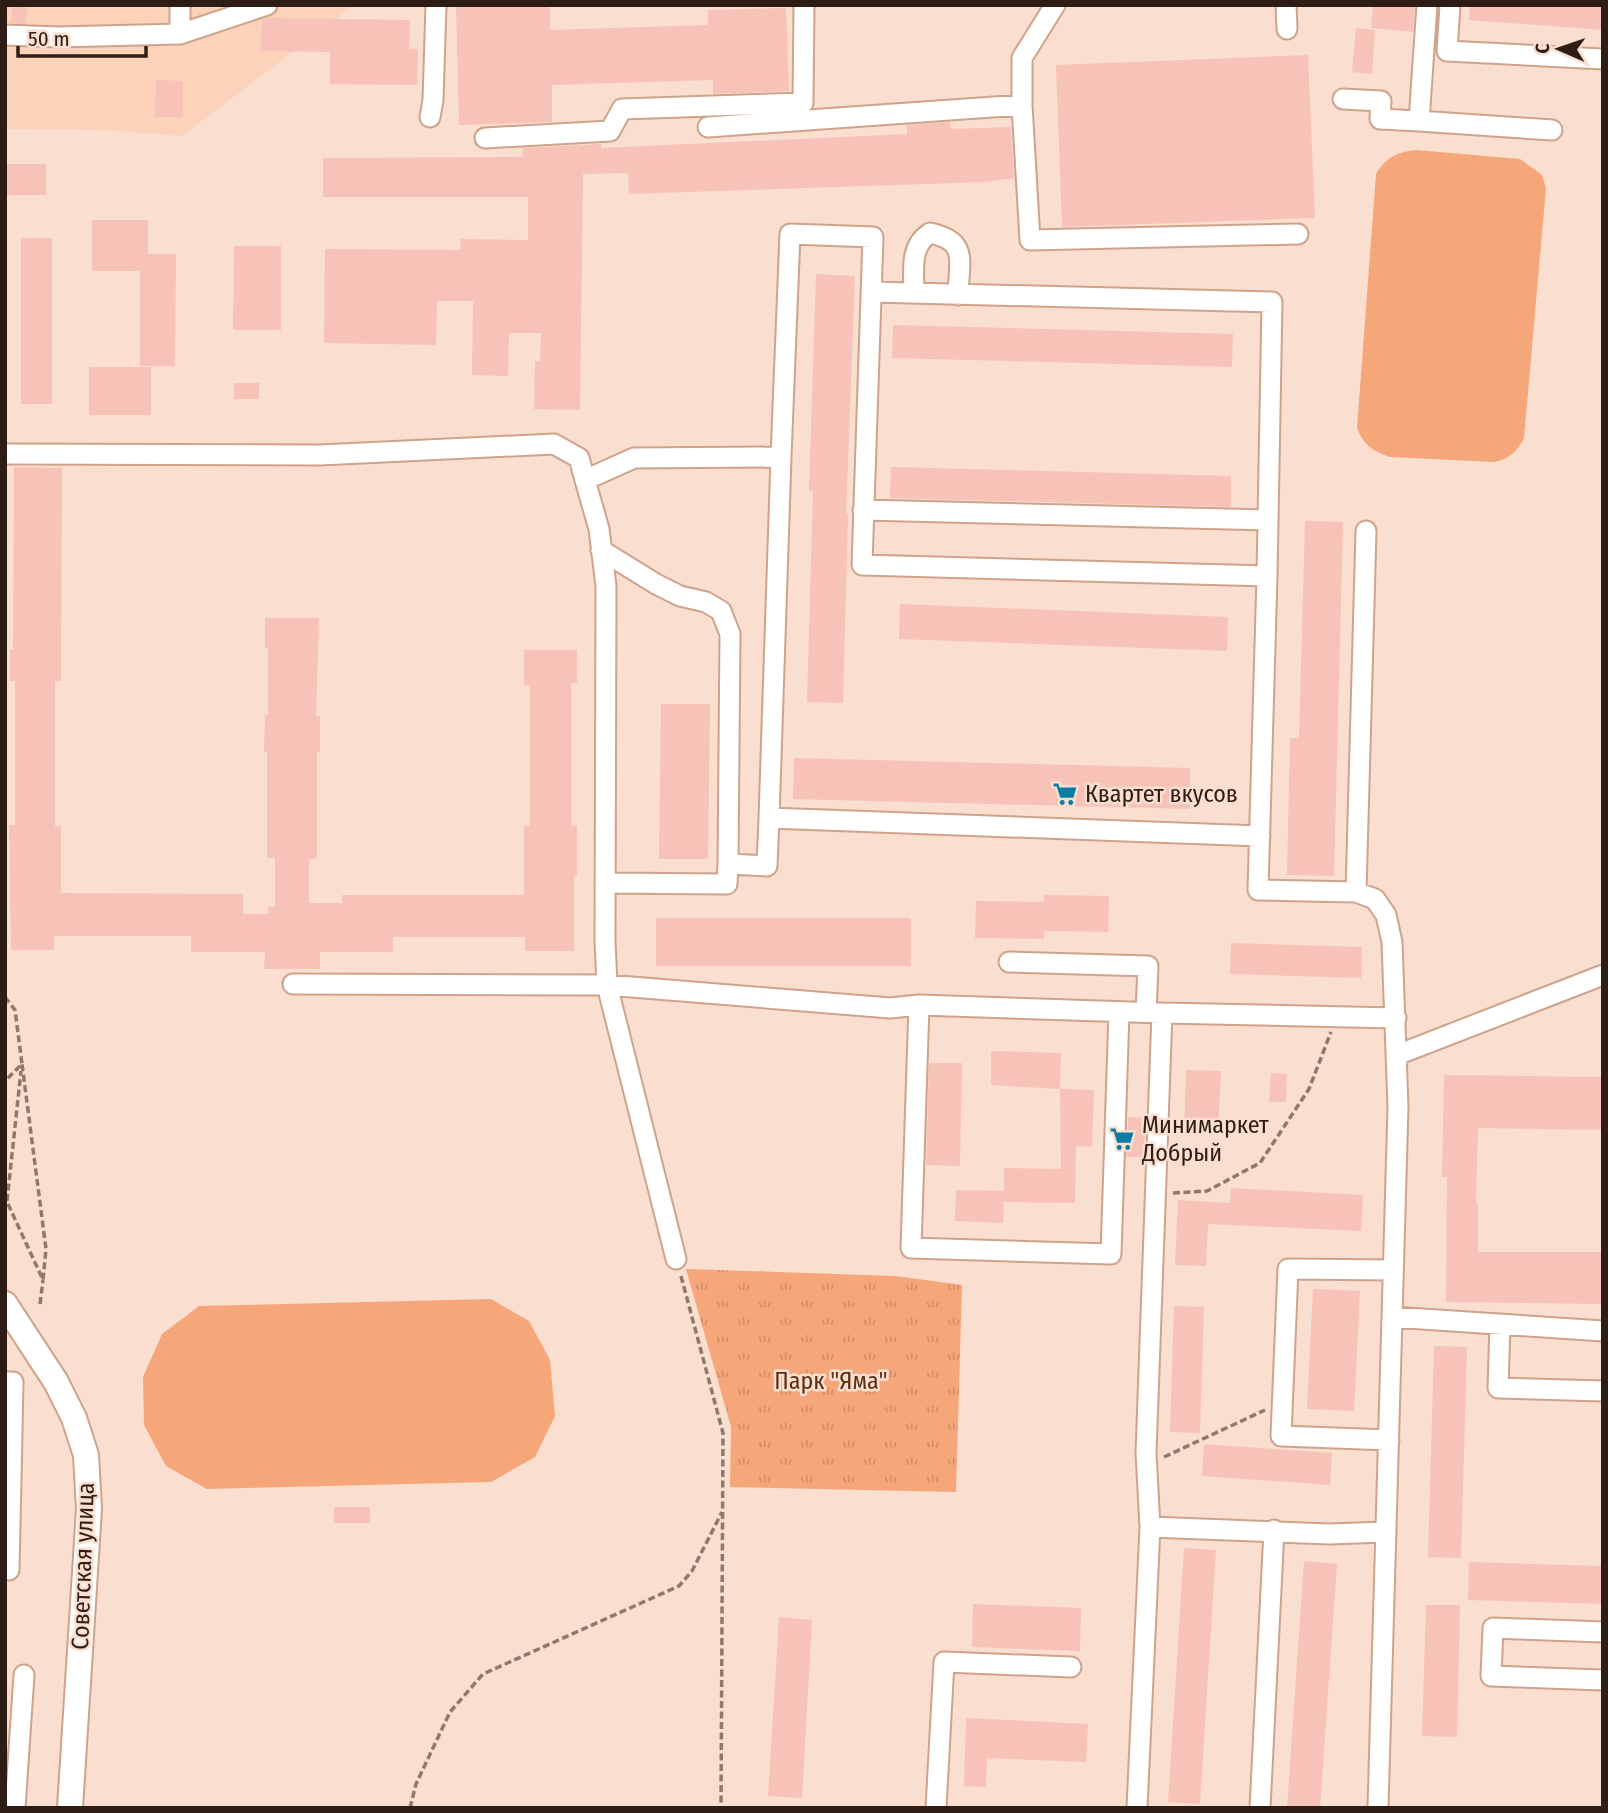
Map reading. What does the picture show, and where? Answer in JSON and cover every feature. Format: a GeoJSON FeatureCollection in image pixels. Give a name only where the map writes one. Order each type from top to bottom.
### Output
{"type":"FeatureCollection","features":[{"type":"Feature","properties":{"kind":"main road","name":"Советская улица"},"geometry":{"type":"LineString","coordinates":[[5,1304],[56,1382],[74,1418],[86,1455],[89,1509],[70,1808]]}},
{"type":"Feature","properties":{"kind":"street"},"geometry":{"type":"LineString","coordinates":[[180,5],[180,34]]}},
{"type":"Feature","properties":{"kind":"street"},"geometry":{"type":"LineString","coordinates":[[5,35],[58,37],[180,34],[267,5]]}},
{"type":"Feature","properties":{"kind":"street"},"geometry":{"type":"LineString","coordinates":[[430,117],[436,5]]}},
{"type":"Feature","properties":{"kind":"street"},"geometry":{"type":"LineString","coordinates":[[485,138],[610,131],[622,109],[803,103],[804,5]]}},
{"type":"Feature","properties":{"kind":"street"},"geometry":{"type":"LineString","coordinates":[[1055,5],[1022,58],[1030,240],[1298,234]]}},
{"type":"Feature","properties":{"kind":"street"},"geometry":{"type":"LineString","coordinates":[[1286,5],[1287,29]]}},
{"type":"Feature","properties":{"kind":"street"},"geometry":{"type":"LineString","coordinates":[[1419,121],[1427,5]]}},
{"type":"Feature","properties":{"kind":"street"},"geometry":{"type":"LineString","coordinates":[[1450,5],[1447,51],[1603,59]]}},
{"type":"Feature","properties":{"kind":"street"},"geometry":{"type":"LineString","coordinates":[[1343,99],[1381,101],[1380,118],[1552,130]]}},
{"type":"Feature","properties":{"kind":"street"},"geometry":{"type":"LineString","coordinates":[[708,127],[1022,105]]}},
{"type":"Feature","properties":{"kind":"street"},"geometry":{"type":"LineString","coordinates":[[914,293],[915,251],[920,239],[930,233],[955,242],[959,252],[958,295]]}},
{"type":"Feature","properties":{"kind":"street"},"geometry":{"type":"LineString","coordinates":[[728,864],[767,866],[790,234],[873,237],[862,565],[1267,576]]}},
{"type":"Feature","properties":{"kind":"street"},"geometry":{"type":"LineString","coordinates":[[872,292],[1272,302],[1258,890],[1356,892],[1375,899],[1386,915],[1392,942],[1397,1055],[1378,1808]]}},
{"type":"Feature","properties":{"kind":"street"},"geometry":{"type":"LineString","coordinates":[[5,454],[320,455],[554,444],[579,458],[599,530],[606,586],[607,985],[676,1259]]}},
{"type":"Feature","properties":{"kind":"street"},"geometry":{"type":"LineString","coordinates":[[585,480],[634,458],[782,457]]}},
{"type":"Feature","properties":{"kind":"street"},"geometry":{"type":"LineString","coordinates":[[863,510],[1268,520]]}},
{"type":"Feature","properties":{"kind":"street"},"geometry":{"type":"LineString","coordinates":[[1356,892],[1366,531]]}},
{"type":"Feature","properties":{"kind":"street"},"geometry":{"type":"LineString","coordinates":[[601,550],[636,573],[680,596],[706,602],[721,611],[730,634],[727,884],[605,883]]}},
{"type":"Feature","properties":{"kind":"street"},"geometry":{"type":"LineString","coordinates":[[769,818],[1260,836]]}},
{"type":"Feature","properties":{"kind":"street"},"geometry":{"type":"LineString","coordinates":[[1009,962],[1148,966],[1154,1013],[1155,1194],[1147,1466],[1150,1527],[1137,1808]]}},
{"type":"Feature","properties":{"kind":"street"},"geometry":{"type":"LineString","coordinates":[[1397,1055],[1603,975]]}},
{"type":"Feature","properties":{"kind":"street"},"geometry":{"type":"LineString","coordinates":[[293,984],[607,985],[890,1009],[919,1005],[1396,1018]]}},
{"type":"Feature","properties":{"kind":"street"},"geometry":{"type":"LineString","coordinates":[[919,1005],[911,1248],[1111,1254],[1119,1012]]}},
{"type":"Feature","properties":{"kind":"street"},"geometry":{"type":"LineString","coordinates":[[1389,1440],[1281,1436],[1288,1269],[1393,1270]]}},
{"type":"Feature","properties":{"kind":"street"},"geometry":{"type":"LineString","coordinates":[[1392,1317],[1603,1331]]}},
{"type":"Feature","properties":{"kind":"street"},"geometry":{"type":"LineString","coordinates":[[1500,1324],[1498,1388],[1603,1391]]}},
{"type":"Feature","properties":{"kind":"street"},"geometry":{"type":"LineString","coordinates":[[5,1382],[13,1382],[8,1480],[9,1570]]}},
{"type":"Feature","properties":{"kind":"street"},"geometry":{"type":"LineString","coordinates":[[1150,1527],[1329,1534],[1386,1532]]}},
{"type":"Feature","properties":{"kind":"street"},"geometry":{"type":"LineString","coordinates":[[1260,1808],[1274,1530]]}},
{"type":"Feature","properties":{"kind":"street"},"geometry":{"type":"LineString","coordinates":[[1603,1632],[1493,1628],[1491,1676],[1603,1680]]}},
{"type":"Feature","properties":{"kind":"street"},"geometry":{"type":"LineString","coordinates":[[936,1808],[944,1662],[1072,1667]]}},
{"type":"Feature","properties":{"kind":"street"},"geometry":{"type":"LineString","coordinates":[[15,1808],[17,1687]]}},
{"type":"Feature","properties":{"kind":"path"},"geometry":{"type":"LineString","coordinates":[[5,997],[15,1010],[46,1249],[40,1304]]}},
{"type":"Feature","properties":{"kind":"path"},"geometry":{"type":"LineString","coordinates":[[1155,1194],[1207,1191],[1260,1163],[1309,1089],[1337,1017]]}},
{"type":"Feature","properties":{"kind":"path"},"geometry":{"type":"LineString","coordinates":[[5,1081],[22,1064]]}},
{"type":"Feature","properties":{"kind":"path"},"geometry":{"type":"LineString","coordinates":[[22,1064],[6,1202],[43,1280]]}},
{"type":"Feature","properties":{"kind":"path"},"geometry":{"type":"LineString","coordinates":[[676,1259],[723,1433],[721,1808]]}},
{"type":"Feature","properties":{"kind":"path"},"geometry":{"type":"LineString","coordinates":[[1147,1466],[1283,1401]]}},
{"type":"Feature","properties":{"kind":"path"},"geometry":{"type":"LineString","coordinates":[[410,1808],[416,1784],[450,1712],[483,1674],[679,1586],[692,1571],[723,1510]]}},
{"type":"Feature","properties":{"kind":"shaded area"},"geometry":{"type":"Polygon","coordinates":[[[5,5],[354,5],[182,136],[105,130],[5,129],[5,5]]]}},
{"type":"Feature","properties":{"kind":"green space"},"geometry":{"type":"Polygon","coordinates":[[[1416,150],[1520,159],[1542,175],[1546,188],[1524,438],[1512,454],[1499,461],[1390,457],[1369,447],[1357,428],[1376,174],[1393,156],[1416,150]]]}},
{"type":"Feature","properties":{"kind":"green space","name":"Парк \"Яма\""},"geometry":{"type":"Polygon","coordinates":[[[686,1269],[895,1276],[962,1285],[956,1492],[730,1487],[731,1427],[686,1269]]]}},
{"type":"Feature","properties":{"kind":"green space"},"geometry":{"type":"Polygon","coordinates":[[[491,1299],[529,1321],[550,1360],[555,1416],[535,1457],[491,1482],[207,1489],[166,1466],[144,1425],[143,1377],[162,1334],[199,1306],[491,1299]]]}},
{"type":"Feature","properties":{"kind":"building"},"geometry":{"type":"Polygon","coordinates":[[[12,5],[27,5],[26,24],[11,23],[12,5]]]}},
{"type":"Feature","properties":{"kind":"building"},"geometry":{"type":"Polygon","coordinates":[[[456,5],[550,5],[550,30],[708,25],[708,10],[786,8],[789,91],[713,94],[713,80],[552,85],[552,122],[459,125],[456,5]]]}},
{"type":"Feature","properties":{"kind":"building"},"geometry":{"type":"Polygon","coordinates":[[[1373,5],[1415,5],[1413,32],[1371,28],[1373,5]]]}},
{"type":"Feature","properties":{"kind":"building"},"geometry":{"type":"Polygon","coordinates":[[[1470,5],[1603,5],[1603,30],[1469,20],[1470,5]]]}},
{"type":"Feature","properties":{"kind":"building"},"geometry":{"type":"Polygon","coordinates":[[[262,20],[410,20],[409,49],[418,49],[417,85],[330,84],[330,52],[261,51],[262,20]]]}},
{"type":"Feature","properties":{"kind":"building"},"geometry":{"type":"Polygon","coordinates":[[[1356,28],[1375,30],[1372,74],[1352,72],[1356,28]]]}},
{"type":"Feature","properties":{"kind":"building"},"geometry":{"type":"Polygon","coordinates":[[[1308,55],[1315,218],[1062,227],[1056,65],[1308,55]]]}},
{"type":"Feature","properties":{"kind":"building"},"geometry":{"type":"Polygon","coordinates":[[[156,80],[183,81],[183,117],[155,117],[156,80]]]}},
{"type":"Feature","properties":{"kind":"building"},"geometry":{"type":"Polygon","coordinates":[[[950,122],[951,129],[1011,127],[1014,178],[985,182],[629,194],[628,173],[583,174],[580,410],[534,409],[535,361],[540,361],[541,333],[509,333],[508,376],[472,375],[473,301],[437,301],[436,345],[324,343],[325,249],[460,250],[461,239],[528,240],[528,197],[323,197],[323,158],[523,157],[523,148],[601,144],[601,148],[907,134],[907,125],[950,122]]]}},
{"type":"Feature","properties":{"kind":"building"},"geometry":{"type":"Polygon","coordinates":[[[5,164],[46,164],[46,195],[5,195],[5,164]]]}},
{"type":"Feature","properties":{"kind":"building"},"geometry":{"type":"Polygon","coordinates":[[[92,220],[148,220],[148,254],[176,254],[175,366],[140,366],[140,271],[92,271],[92,220]]]}},
{"type":"Feature","properties":{"kind":"building"},"geometry":{"type":"Polygon","coordinates":[[[21,238],[52,238],[52,404],[21,404],[21,238]]]}},
{"type":"Feature","properties":{"kind":"building"},"geometry":{"type":"Polygon","coordinates":[[[234,246],[281,246],[281,330],[233,330],[234,246]]]}},
{"type":"Feature","properties":{"kind":"building"},"geometry":{"type":"Polygon","coordinates":[[[816,274],[855,276],[846,515],[843,703],[807,702],[813,491],[809,491],[816,274]]]}},
{"type":"Feature","properties":{"kind":"building"},"geometry":{"type":"Polygon","coordinates":[[[893,325],[1233,334],[1232,367],[892,358],[893,325]]]}},
{"type":"Feature","properties":{"kind":"building"},"geometry":{"type":"Polygon","coordinates":[[[89,367],[151,367],[151,415],[89,415],[89,367]]]}},
{"type":"Feature","properties":{"kind":"building"},"geometry":{"type":"Polygon","coordinates":[[[234,383],[259,383],[259,399],[234,399],[234,383]]]}},
{"type":"Feature","properties":{"kind":"building"},"geometry":{"type":"Polygon","coordinates":[[[14,467],[62,468],[61,681],[55,681],[55,826],[61,826],[61,893],[243,894],[243,914],[268,914],[268,907],[275,907],[275,858],[267,858],[267,752],[264,752],[265,715],[268,715],[268,648],[265,647],[265,618],[319,618],[316,716],[320,716],[320,752],[317,752],[317,858],[309,859],[309,903],[342,903],[342,895],[524,895],[524,826],[530,826],[530,685],[524,685],[524,650],[577,650],[577,683],[571,683],[571,826],[577,826],[574,951],[525,951],[525,937],[393,937],[393,952],[320,952],[320,969],[264,969],[265,952],[191,952],[191,936],[54,936],[54,950],[11,950],[9,825],[15,825],[15,681],[10,681],[10,649],[13,649],[14,467]]]}},
{"type":"Feature","properties":{"kind":"building"},"geometry":{"type":"Polygon","coordinates":[[[891,467],[1231,476],[1231,507],[890,498],[891,467]]]}},
{"type":"Feature","properties":{"kind":"building"},"geometry":{"type":"Polygon","coordinates":[[[1305,521],[1343,522],[1334,876],[1287,875],[1290,738],[1299,738],[1305,521]]]}},
{"type":"Feature","properties":{"kind":"building"},"geometry":{"type":"Polygon","coordinates":[[[900,604],[1228,617],[1227,651],[899,639],[900,604]]]}},
{"type":"Feature","properties":{"kind":"building"},"geometry":{"type":"Polygon","coordinates":[[[661,704],[710,704],[708,859],[659,859],[661,704]]]}},
{"type":"Feature","properties":{"kind":"building"},"geometry":{"type":"Polygon","coordinates":[[[794,758],[1190,768],[1190,809],[793,799],[794,758]]]}},
{"type":"Feature","properties":{"kind":"building"},"geometry":{"type":"Polygon","coordinates":[[[1044,895],[1109,896],[1108,932],[1044,931],[1044,939],[975,938],[976,901],[1044,902],[1044,895]]]}},
{"type":"Feature","properties":{"kind":"building"},"geometry":{"type":"Polygon","coordinates":[[[656,918],[911,918],[911,966],[656,966],[656,918]]]}},
{"type":"Feature","properties":{"kind":"building"},"geometry":{"type":"Polygon","coordinates":[[[1231,943],[1362,947],[1361,978],[1230,974],[1231,943]]]}},
{"type":"Feature","properties":{"kind":"building"},"geometry":{"type":"Polygon","coordinates":[[[991,1051],[1061,1053],[1060,1089],[991,1085],[991,1051]]]}},
{"type":"Feature","properties":{"kind":"building"},"geometry":{"type":"Polygon","coordinates":[[[929,1063],[962,1063],[960,1166],[926,1165],[929,1063]]]}},
{"type":"Feature","properties":{"kind":"building"},"geometry":{"type":"Polygon","coordinates":[[[1186,1070],[1221,1071],[1218,1133],[1184,1132],[1186,1070]]]}},
{"type":"Feature","properties":{"kind":"building"},"geometry":{"type":"Polygon","coordinates":[[[1271,1073],[1287,1074],[1286,1102],[1269,1102],[1271,1073]]]}},
{"type":"Feature","properties":{"kind":"building"},"geometry":{"type":"Polygon","coordinates":[[[1444,1075],[1603,1077],[1603,1130],[1478,1128],[1476,1203],[1478,1252],[1603,1252],[1603,1304],[1446,1302],[1447,1177],[1442,1177],[1444,1075]]]}},
{"type":"Feature","properties":{"kind":"building"},"geometry":{"type":"Polygon","coordinates":[[[1060,1089],[1094,1090],[1092,1147],[1076,1146],[1075,1203],[1004,1202],[1004,1168],[1061,1169],[1060,1089]]]}},
{"type":"Feature","properties":{"kind":"building"},"geometry":{"type":"Polygon","coordinates":[[[1128,1117],[1145,1118],[1144,1157],[1126,1157],[1128,1117]]]}},
{"type":"Feature","properties":{"kind":"building"},"geometry":{"type":"Polygon","coordinates":[[[1231,1188],[1363,1195],[1361,1231],[1208,1224],[1206,1266],[1175,1265],[1178,1200],[1230,1203],[1231,1188]]]}},
{"type":"Feature","properties":{"kind":"building"},"geometry":{"type":"Polygon","coordinates":[[[956,1190],[1004,1191],[1003,1223],[955,1221],[956,1190]]]}},
{"type":"Feature","properties":{"kind":"building"},"geometry":{"type":"Polygon","coordinates":[[[1313,1289],[1360,1291],[1354,1411],[1307,1409],[1313,1289]]]}},
{"type":"Feature","properties":{"kind":"building"},"geometry":{"type":"Polygon","coordinates":[[[1174,1306],[1204,1307],[1200,1433],[1170,1432],[1174,1306]]]}},
{"type":"Feature","properties":{"kind":"building"},"geometry":{"type":"Polygon","coordinates":[[[1434,1346],[1467,1347],[1461,1558],[1428,1557],[1434,1346]]]}},
{"type":"Feature","properties":{"kind":"building"},"geometry":{"type":"Polygon","coordinates":[[[1204,1444],[1332,1453],[1330,1485],[1202,1476],[1204,1444]]]}},
{"type":"Feature","properties":{"kind":"building"},"geometry":{"type":"Polygon","coordinates":[[[334,1507],[370,1507],[370,1523],[334,1523],[334,1507]]]}},
{"type":"Feature","properties":{"kind":"building"},"geometry":{"type":"Polygon","coordinates":[[[1184,1548],[1216,1550],[1200,1804],[1168,1802],[1184,1548]]]}},
{"type":"Feature","properties":{"kind":"building"},"geometry":{"type":"Polygon","coordinates":[[[1304,1561],[1337,1564],[1320,1808],[1287,1808],[1304,1561]]]}},
{"type":"Feature","properties":{"kind":"building"},"geometry":{"type":"Polygon","coordinates":[[[1469,1562],[1603,1566],[1603,1604],[1468,1600],[1469,1562]]]}},
{"type":"Feature","properties":{"kind":"building"},"geometry":{"type":"Polygon","coordinates":[[[973,1604],[1081,1608],[1080,1651],[972,1647],[973,1604]]]}},
{"type":"Feature","properties":{"kind":"building"},"geometry":{"type":"Polygon","coordinates":[[[1426,1605],[1460,1605],[1457,1737],[1422,1736],[1426,1605]]]}},
{"type":"Feature","properties":{"kind":"building"},"geometry":{"type":"Polygon","coordinates":[[[779,1617],[812,1620],[802,1798],[768,1796],[779,1617]]]}},
{"type":"Feature","properties":{"kind":"building"},"geometry":{"type":"Polygon","coordinates":[[[966,1718],[1088,1724],[1086,1762],[987,1758],[986,1787],[964,1786],[966,1718]]]}},
{"type":"Feature","properties":{"kind":"place","name":"Квартет вкусов"},"geometry":{"type":"Point","coordinates":[1065,794]}},
{"type":"Feature","properties":{"kind":"place","name":"Минимаркет Добрый"},"geometry":{"type":"Point","coordinates":[1122,1139]}}]}
